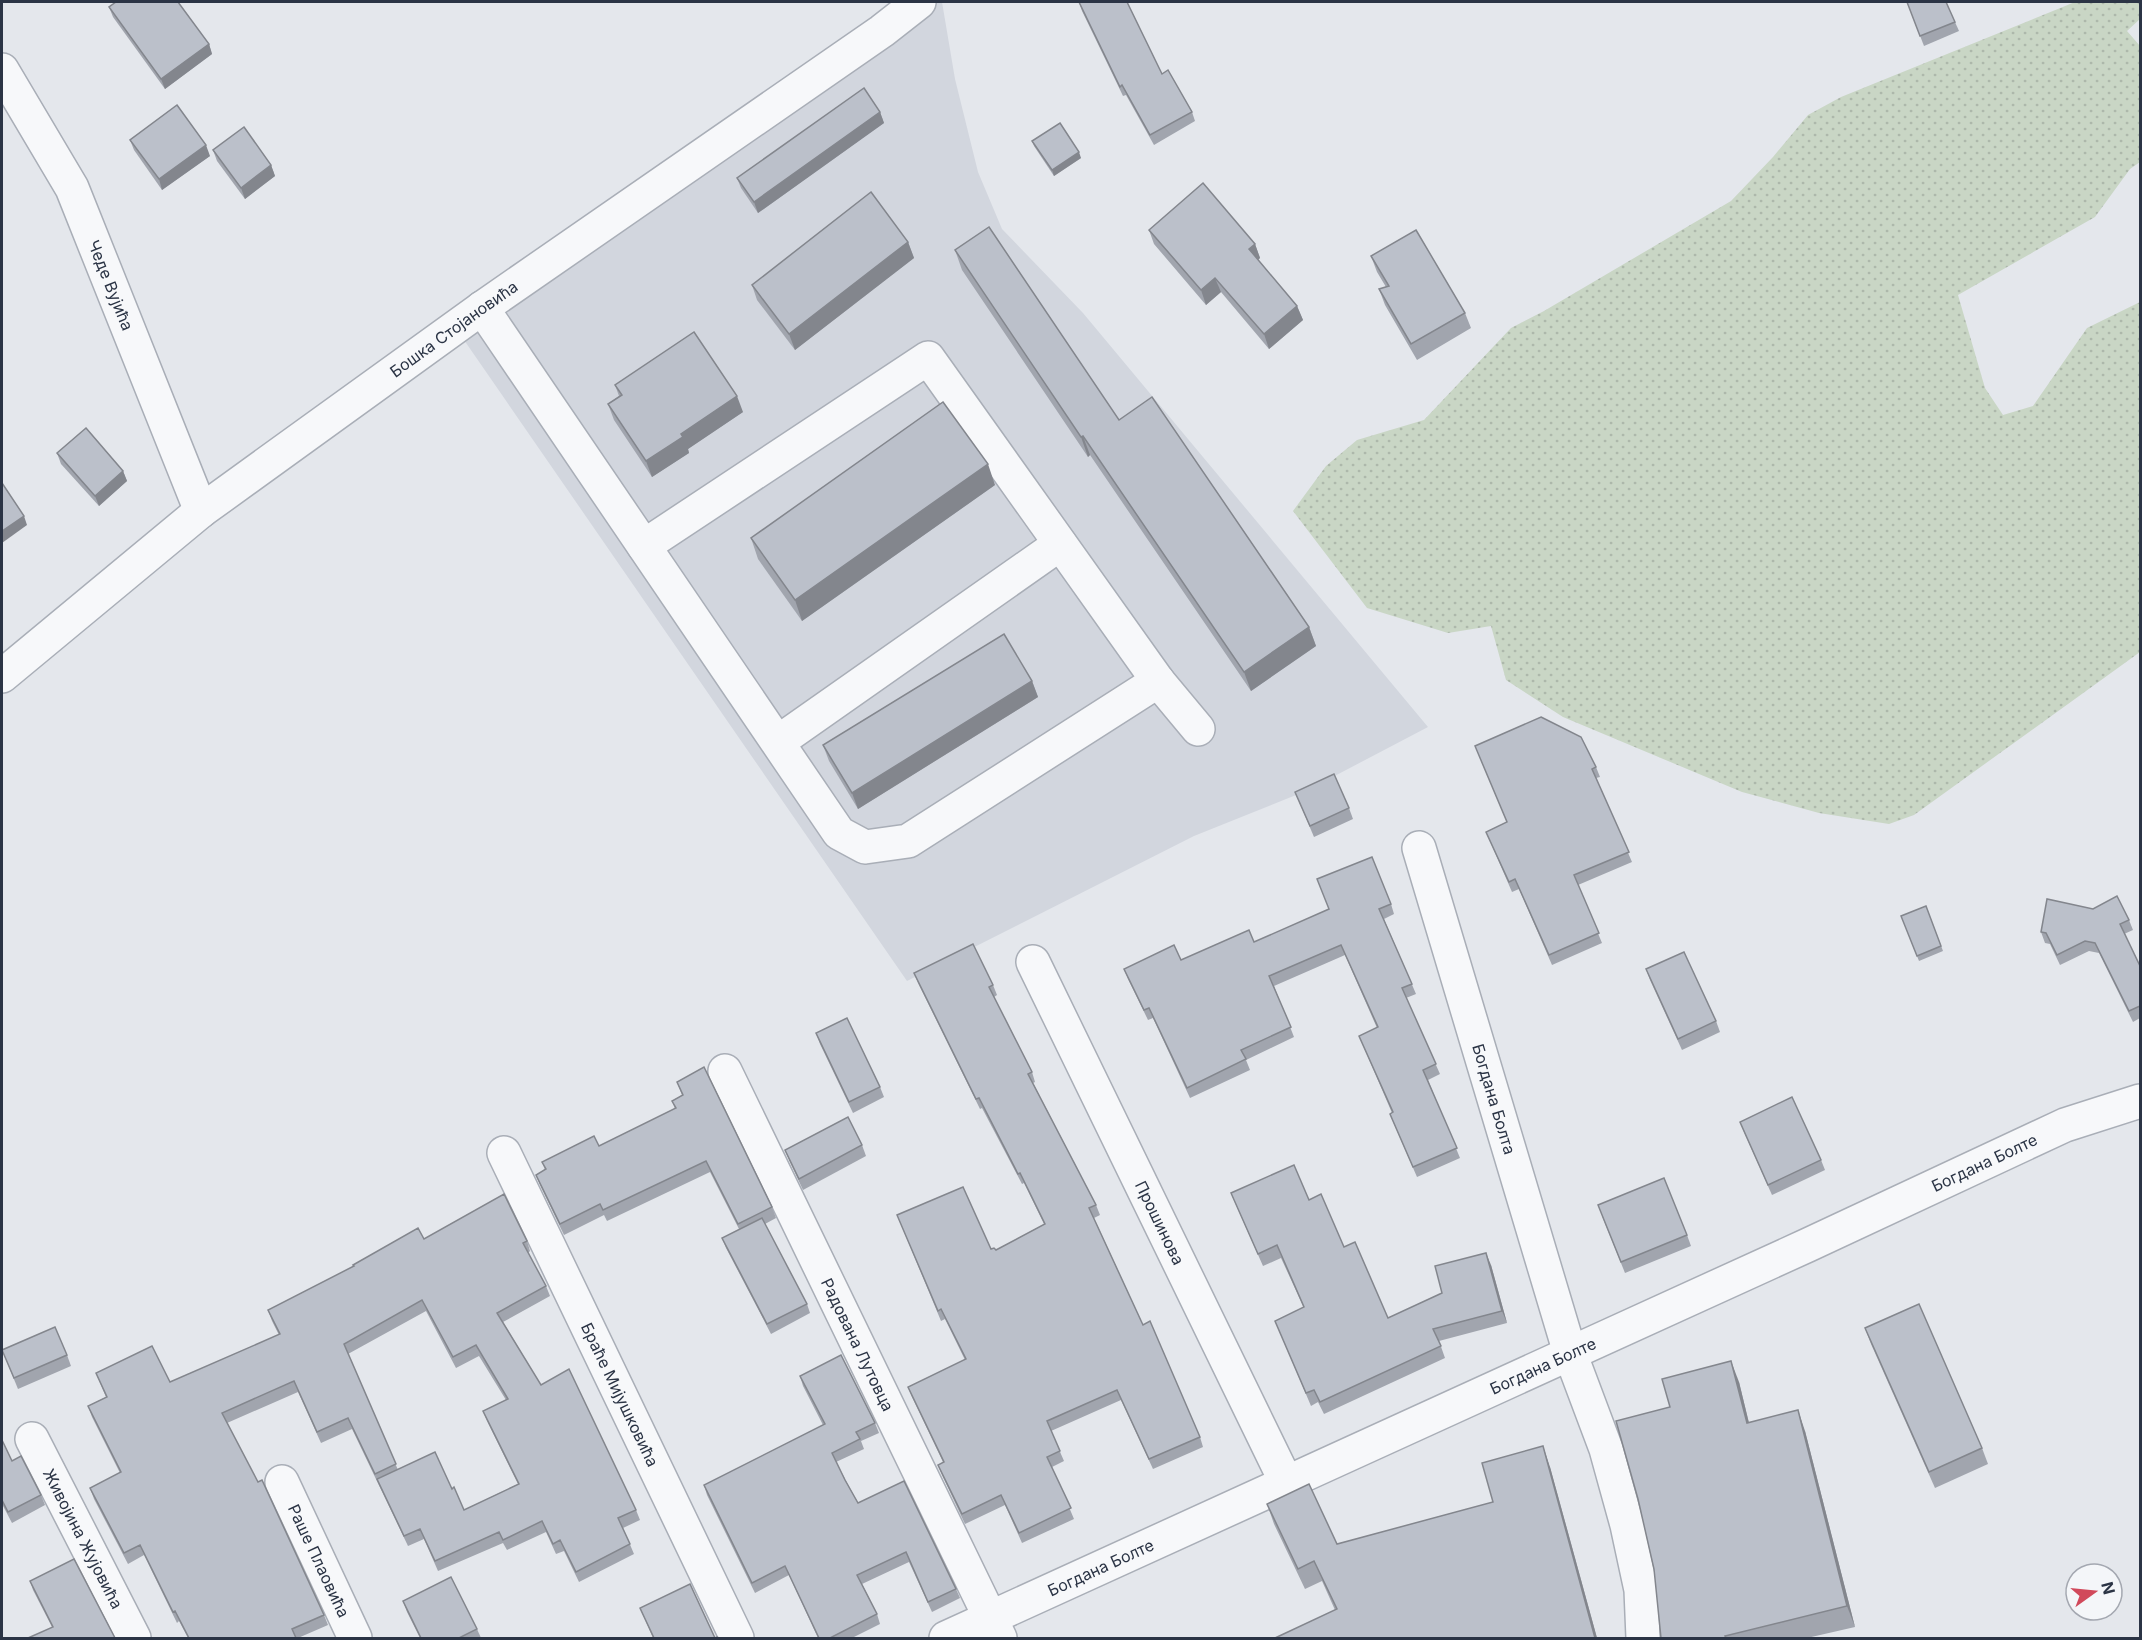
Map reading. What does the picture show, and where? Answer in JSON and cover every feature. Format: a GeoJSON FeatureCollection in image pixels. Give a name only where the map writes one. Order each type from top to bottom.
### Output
{"type":"FeatureCollection","features":[{"type":"Feature","properties":{"kind":"street","name":"Бошка Стојановића"},"geometry":{"type":"LineString","coordinates":[[2,676],[201,511],[482,308],[882,31],[919,2]]}},
{"type":"Feature","properties":{"kind":"street","name":"Чеде Вујића"},"geometry":{"type":"LineString","coordinates":[[2,70],[72,188],[201,511]]}},
{"type":"Feature","properties":{"kind":"street"},"geometry":{"type":"LineString","coordinates":[[482,308],[839,833],[865,848],[908,841],[1158,681]]}},
{"type":"Feature","properties":{"kind":"street"},"geometry":{"type":"LineString","coordinates":[[644,546],[928,358],[1158,681],[1198,729]]}},
{"type":"Feature","properties":{"kind":"street"},"geometry":{"type":"LineString","coordinates":[[778,742],[1060,544]]}},
{"type":"Feature","properties":{"kind":"street","name":"Богдана Болта"},"geometry":{"type":"LineString","coordinates":[[1419,848],[1570,1353],[1606,1449],[1627,1525],[1641,1590],[1643,1638]]}},
{"type":"Feature","properties":{"kind":"street","name":"Прошинова"},"geometry":{"type":"LineString","coordinates":[[1033,962],[1286,1482]]}},
{"type":"Feature","properties":{"kind":"street","name":"Радована Лутовца"},"geometry":{"type":"LineString","coordinates":[[725,1071],[995,1628]]}},
{"type":"Feature","properties":{"kind":"street","name":"Богдана Болте"},"geometry":{"type":"LineString","coordinates":[[946,1638],[995,1628],[1286,1482],[1808,1245],[2065,1125],[2140,1101]]}},
{"type":"Feature","properties":{"kind":"street","name":"Браће Мијушковића"},"geometry":{"type":"LineString","coordinates":[[504,1153],[737,1638]]}},
{"type":"Feature","properties":{"kind":"street","name":"Живојина Жујовића"},"geometry":{"type":"LineString","coordinates":[[32,1439],[134,1638]]}},
{"type":"Feature","properties":{"kind":"street","name":"Раше Плаовића"},"geometry":{"type":"LineString","coordinates":[[282,1482],[355,1638]]}},
{"type":"Feature","properties":{"kind":"shaded area"},"geometry":{"type":"Polygon","coordinates":[[[919,2],[942,2],[955,79],[978,172],[1002,229],[1083,313],[1428,727],[1306,791],[1194,836],[907,981],[455,327],[919,2]]]}},
{"type":"Feature","properties":{"kind":"green space"},"geometry":{"type":"Polygon","coordinates":[[[2075,2],[2140,2],[2140,19],[2127,31],[2140,46],[2140,162],[2130,169],[2095,217],[1958,295],[1985,388],[2003,415],[2033,406],[2087,328],[2140,302],[2140,652],[1914,815],[1889,824],[1819,813],[1742,792],[1563,717],[1506,680],[1491,626],[1448,633],[1367,608],[1293,511],[1326,466],[1357,440],[1424,420],[1511,328],[1731,201],[1773,157],[1808,115],[1841,97],[2075,2]]]}},
{"type":"Feature","properties":{"kind":"building"},"geometry":{"type":"Polygon","coordinates":[[[116,2],[178,2],[209,44],[161,79],[109,7],[116,2]]]}},
{"type":"Feature","properties":{"kind":"building"},"geometry":{"type":"Polygon","coordinates":[[[1079,2],[1127,2],[1162,74],[1168,70],[1192,112],[1150,135],[1122,85],[1120,87],[1079,2]]]}},
{"type":"Feature","properties":{"kind":"building"},"geometry":{"type":"Polygon","coordinates":[[[1907,2],[1946,2],[1955,22],[1920,36],[1907,2]]]}},
{"type":"Feature","properties":{"kind":"building"},"geometry":{"type":"Polygon","coordinates":[[[864,88],[880,112],[754,202],[737,178],[864,88]]]}},
{"type":"Feature","properties":{"kind":"building"},"geometry":{"type":"Polygon","coordinates":[[[177,105],[206,145],[159,179],[130,140],[177,105]]]}},
{"type":"Feature","properties":{"kind":"building"},"geometry":{"type":"Polygon","coordinates":[[[1060,123],[1079,152],[1052,170],[1032,141],[1060,123]]]}},
{"type":"Feature","properties":{"kind":"building"},"geometry":{"type":"Polygon","coordinates":[[[244,127],[271,165],[241,188],[213,150],[244,127]]]}},
{"type":"Feature","properties":{"kind":"building"},"geometry":{"type":"Polygon","coordinates":[[[1203,183],[1255,244],[1249,249],[1297,306],[1264,334],[1215,278],[1201,290],[1149,230],[1203,183]]]}},
{"type":"Feature","properties":{"kind":"building"},"geometry":{"type":"Polygon","coordinates":[[[871,192],[908,242],[789,334],[752,285],[871,192]]]}},
{"type":"Feature","properties":{"kind":"building"},"geometry":{"type":"Polygon","coordinates":[[[989,227],[1119,420],[1152,397],[1309,627],[1244,672],[955,250],[989,227]]]}},
{"type":"Feature","properties":{"kind":"building"},"geometry":{"type":"Polygon","coordinates":[[[1416,230],[1465,313],[1411,344],[1379,289],[1389,286],[1371,256],[1416,230]]]}},
{"type":"Feature","properties":{"kind":"building"},"geometry":{"type":"Polygon","coordinates":[[[694,332],[737,396],[681,434],[683,437],[646,461],[608,404],[622,395],[615,385],[694,332]]]}},
{"type":"Feature","properties":{"kind":"building"},"geometry":{"type":"Polygon","coordinates":[[[943,402],[988,464],[795,600],[751,538],[943,402]]]}},
{"type":"Feature","properties":{"kind":"building"},"geometry":{"type":"Polygon","coordinates":[[[86,428],[123,471],[95,496],[57,453],[86,428]]]}},
{"type":"Feature","properties":{"kind":"building"},"geometry":{"type":"Polygon","coordinates":[[[2,483],[24,516],[2,531],[2,483]]]}},
{"type":"Feature","properties":{"kind":"building"},"geometry":{"type":"Polygon","coordinates":[[[1004,634],[1032,681],[852,793],[823,745],[1004,634]]]}},
{"type":"Feature","properties":{"kind":"building"},"geometry":{"type":"Polygon","coordinates":[[[1541,717],[1581,737],[1596,767],[1592,769],[1629,852],[1574,875],[1599,933],[1549,955],[1515,879],[1509,882],[1486,832],[1507,822],[1475,746],[1541,717]]]}},
{"type":"Feature","properties":{"kind":"building"},"geometry":{"type":"Polygon","coordinates":[[[1334,774],[1349,808],[1310,826],[1295,792],[1334,774]]]}},
{"type":"Feature","properties":{"kind":"building"},"geometry":{"type":"Polygon","coordinates":[[[1372,857],[1391,904],[1379,909],[1412,984],[1402,988],[1436,1064],[1423,1070],[1457,1148],[1413,1167],[1390,1114],[1393,1112],[1359,1036],[1378,1027],[1341,945],[1269,976],[1291,1027],[1241,1050],[1246,1059],[1187,1088],[1149,1008],[1144,1010],[1124,969],[1174,945],[1181,960],[1249,930],[1254,942],[1329,909],[1317,879],[1372,857]]]}},
{"type":"Feature","properties":{"kind":"building"},"geometry":{"type":"Polygon","coordinates":[[[2117,896],[2129,920],[2120,924],[2140,966],[2140,1006],[2129,1011],[2095,943],[2085,941],[2057,955],[2046,933],[2041,932],[2047,899],[2093,909],[2117,896]]]}},
{"type":"Feature","properties":{"kind":"building"},"geometry":{"type":"Polygon","coordinates":[[[1926,906],[1941,946],[1917,956],[1901,916],[1926,906]]]}},
{"type":"Feature","properties":{"kind":"building"},"geometry":{"type":"Polygon","coordinates":[[[973,944],[993,985],[989,987],[1032,1072],[1028,1074],[1096,1205],[1089,1208],[1143,1325],[1150,1321],[1200,1437],[1149,1459],[1117,1390],[1047,1421],[1060,1451],[1047,1457],[1071,1508],[1019,1533],[1001,1495],[962,1514],[938,1465],[944,1462],[908,1387],[966,1359],[941,1309],[938,1311],[897,1215],[963,1187],[991,1249],[996,1250],[1045,1224],[979,1098],[976,1099],[914,973],[973,944]]]}},
{"type":"Feature","properties":{"kind":"building"},"geometry":{"type":"Polygon","coordinates":[[[1684,952],[1716,1021],[1678,1039],[1646,969],[1684,952]]]}},
{"type":"Feature","properties":{"kind":"building"},"geometry":{"type":"Polygon","coordinates":[[[847,1018],[880,1087],[849,1102],[816,1033],[847,1018]]]}},
{"type":"Feature","properties":{"kind":"building"},"geometry":{"type":"Polygon","coordinates":[[[704,1067],[772,1207],[738,1224],[706,1161],[603,1210],[600,1204],[560,1224],[536,1175],[546,1169],[542,1162],[594,1136],[599,1146],[676,1108],[672,1101],[683,1095],[677,1082],[704,1067]]]}},
{"type":"Feature","properties":{"kind":"building"},"geometry":{"type":"Polygon","coordinates":[[[1792,1097],[1821,1160],[1768,1185],[1740,1122],[1792,1097]]]}},
{"type":"Feature","properties":{"kind":"building"},"geometry":{"type":"Polygon","coordinates":[[[848,1117],[862,1145],[799,1179],[785,1150],[848,1117]]]}},
{"type":"Feature","properties":{"kind":"building"},"geometry":{"type":"Polygon","coordinates":[[[1294,1165],[1309,1200],[1321,1194],[1344,1247],[1355,1242],[1388,1318],[1442,1293],[1435,1266],[1486,1253],[1502,1311],[1433,1329],[1441,1346],[1320,1402],[1314,1390],[1306,1393],[1275,1321],[1304,1307],[1277,1245],[1258,1254],[1231,1193],[1294,1165]]]}},
{"type":"Feature","properties":{"kind":"building"},"geometry":{"type":"Polygon","coordinates":[[[1664,1178],[1687,1235],[1621,1262],[1598,1205],[1664,1178]]]}},
{"type":"Feature","properties":{"kind":"building"},"geometry":{"type":"Polygon","coordinates":[[[504,1194],[527,1241],[523,1243],[546,1286],[497,1313],[541,1385],[569,1369],[636,1510],[618,1518],[630,1544],[576,1572],[560,1540],[553,1544],[542,1521],[503,1540],[499,1532],[435,1561],[420,1529],[404,1536],[377,1479],[435,1452],[464,1510],[519,1484],[483,1411],[508,1399],[476,1345],[453,1357],[422,1300],[344,1344],[396,1464],[375,1474],[348,1418],[317,1432],[294,1381],[222,1413],[258,1482],[262,1480],[324,1615],[292,1629],[296,1638],[189,1638],[175,1611],[173,1612],[140,1545],[124,1553],[90,1488],[121,1472],[88,1406],[107,1397],[96,1373],[152,1346],[170,1382],[280,1334],[268,1310],[354,1266],[418,1228],[424,1239],[504,1194]]]}},
{"type":"Feature","properties":{"kind":"building"},"geometry":{"type":"Polygon","coordinates":[[[762,1218],[807,1304],[767,1324],[722,1238],[762,1218]]]}},
{"type":"Feature","properties":{"kind":"building"},"geometry":{"type":"Polygon","coordinates":[[[1919,1304],[1982,1448],[1929,1472],[1865,1328],[1919,1304]]]}},
{"type":"Feature","properties":{"kind":"building"},"geometry":{"type":"Polygon","coordinates":[[[55,1327],[67,1355],[14,1378],[2,1350],[55,1327]]]}},
{"type":"Feature","properties":{"kind":"building"},"geometry":{"type":"Polygon","coordinates":[[[841,1355],[875,1423],[856,1432],[860,1439],[832,1453],[845,1480],[858,1503],[904,1481],[956,1589],[928,1602],[906,1552],[857,1575],[877,1614],[830,1638],[819,1638],[785,1566],[752,1583],[704,1485],[825,1424],[800,1376],[841,1355]]]}},
{"type":"Feature","properties":{"kind":"building"},"geometry":{"type":"Polygon","coordinates":[[[1731,1361],[1747,1423],[1798,1410],[1847,1606],[1725,1636],[1726,1638],[1661,1638],[1654,1569],[1638,1499],[1616,1421],[1670,1407],[1662,1379],[1731,1361]]]}},
{"type":"Feature","properties":{"kind":"building"},"geometry":{"type":"Polygon","coordinates":[[[2,1440],[12,1461],[21,1456],[41,1495],[8,1512],[2,1500],[2,1440]]]}},
{"type":"Feature","properties":{"kind":"building"},"geometry":{"type":"Polygon","coordinates":[[[1543,1446],[1595,1638],[1275,1638],[1337,1609],[1314,1561],[1298,1569],[1267,1504],[1309,1484],[1337,1544],[1493,1502],[1482,1463],[1543,1446]]]}},
{"type":"Feature","properties":{"kind":"building"},"geometry":{"type":"Polygon","coordinates":[[[74,1559],[115,1638],[28,1638],[53,1627],[30,1581],[74,1559]]]}},
{"type":"Feature","properties":{"kind":"building"},"geometry":{"type":"Polygon","coordinates":[[[451,1577],[477,1629],[459,1638],[421,1638],[403,1601],[451,1577]]]}},
{"type":"Feature","properties":{"kind":"building"},"geometry":{"type":"Polygon","coordinates":[[[690,1584],[715,1638],[654,1638],[640,1608],[690,1584]]]}}]}
